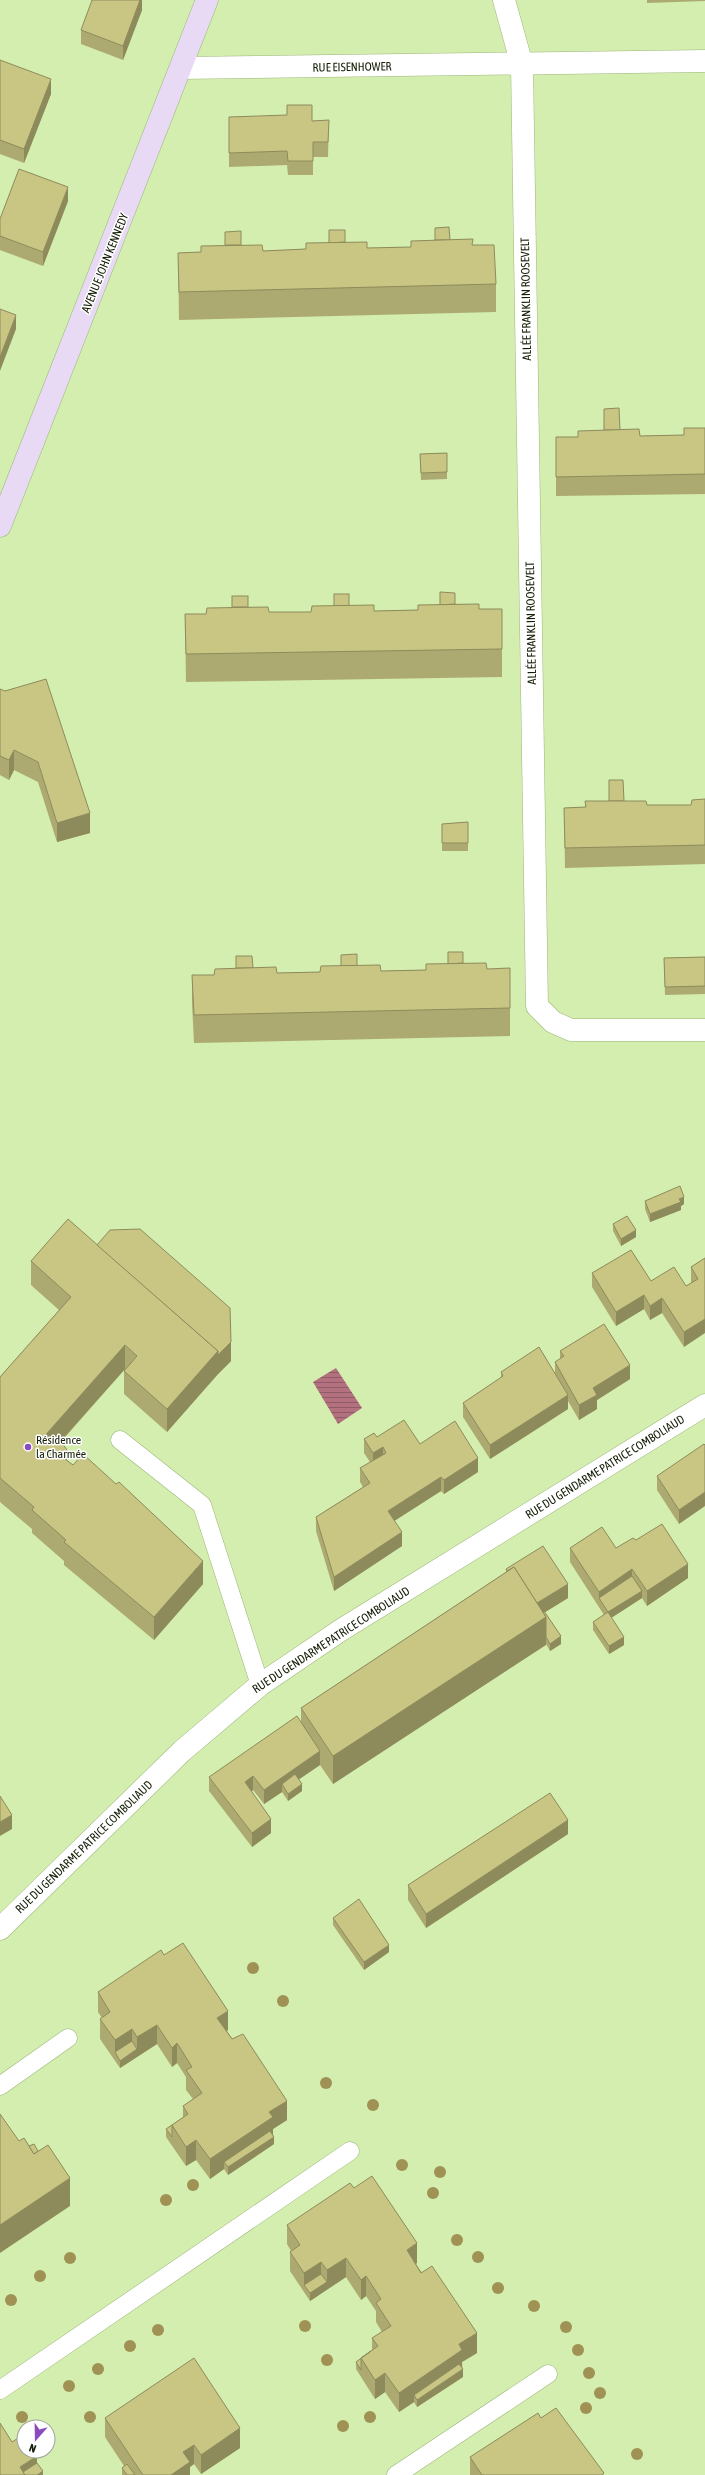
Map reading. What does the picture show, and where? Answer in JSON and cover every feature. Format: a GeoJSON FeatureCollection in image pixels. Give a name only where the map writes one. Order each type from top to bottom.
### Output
{"type":"FeatureCollection","features":[{"type":"Feature","properties":{"kind":"main road","name":"AVENUE JOHN KENNEDY"},"geometry":{"type":"LineString","coordinates":[[0,526],[207,0]]}},
{"type":"Feature","properties":{"kind":"street"},"geometry":{"type":"LineString","coordinates":[[504,0],[522,65]]}},
{"type":"Feature","properties":{"kind":"street","name":"RUE EISENHOWER"},"geometry":{"type":"LineString","coordinates":[[181,68],[522,65],[705,61]]}},
{"type":"Feature","properties":{"kind":"street","name":"ALLÉE FRANKLIN ROOSEVELT"},"geometry":{"type":"LineString","coordinates":[[522,65],[537,1006],[553,1022],[571,1030],[705,1030]]}},
{"type":"Feature","properties":{"kind":"street","name":"RUE DU GENDARME PATRICE COMBOLIAUD"},"geometry":{"type":"LineString","coordinates":[[0,1929],[182,1750],[260,1685],[342,1630],[705,1405]]}},
{"type":"Feature","properties":{"kind":"lane"},"geometry":{"type":"LineString","coordinates":[[120,1440],[202,1505],[260,1685]]}},
{"type":"Feature","properties":{"kind":"lane"},"geometry":{"type":"LineString","coordinates":[[0,2086],[68,2038]]}},
{"type":"Feature","properties":{"kind":"lane"},"geometry":{"type":"LineString","coordinates":[[0,2390],[350,2151]]}},
{"type":"Feature","properties":{"kind":"lane"},"geometry":{"type":"LineString","coordinates":[[396,2475],[548,2374]]}},
{"type":"Feature","properties":{"kind":"shaded area"},"geometry":{"type":"Polygon","coordinates":[[[336,1368],[362,1408],[338,1424],[313,1382],[336,1368]]]}},
{"type":"Feature","properties":{"kind":"building"},"geometry":{"type":"Polygon","coordinates":[[[92,0],[140,0],[123,46],[81,30],[92,0]]]}},
{"type":"Feature","properties":{"kind":"building"},"geometry":{"type":"Polygon","coordinates":[[[0,60],[51,79],[24,149],[0,140],[0,60]]]}},
{"type":"Feature","properties":{"kind":"building"},"geometry":{"type":"Polygon","coordinates":[[[287,105],[312,105],[312,121],[329,120],[328,142],[313,142],[313,161],[288,161],[287,151],[229,153],[229,117],[287,115],[287,105]]]}},
{"type":"Feature","properties":{"kind":"building"},"geometry":{"type":"Polygon","coordinates":[[[19,169],[68,187],[43,252],[0,236],[0,219],[19,169]]]}},
{"type":"Feature","properties":{"kind":"building"},"geometry":{"type":"Polygon","coordinates":[[[449,227],[450,240],[435,240],[435,228],[449,227]]]}},
{"type":"Feature","properties":{"kind":"building"},"geometry":{"type":"Polygon","coordinates":[[[329,230],[345,230],[345,242],[329,243],[329,230]]]}},
{"type":"Feature","properties":{"kind":"building"},"geometry":{"type":"Polygon","coordinates":[[[241,231],[241,245],[225,245],[225,232],[241,231]]]}},
{"type":"Feature","properties":{"kind":"building"},"geometry":{"type":"Polygon","coordinates":[[[473,239],[472,245],[494,245],[496,284],[179,292],[178,253],[201,252],[201,246],[262,245],[263,251],[306,249],[306,243],[367,242],[367,248],[411,247],[411,241],[473,239]]]}},
{"type":"Feature","properties":{"kind":"building"},"geometry":{"type":"Polygon","coordinates":[[[0,309],[16,315],[0,357],[0,309]]]}},
{"type":"Feature","properties":{"kind":"building"},"geometry":{"type":"Polygon","coordinates":[[[619,408],[620,430],[604,430],[604,409],[619,408]]]}},
{"type":"Feature","properties":{"kind":"building"},"geometry":{"type":"Polygon","coordinates":[[[684,428],[705,428],[705,474],[556,477],[556,437],[578,437],[578,431],[639,429],[640,436],[684,435],[684,428]]]}},
{"type":"Feature","properties":{"kind":"building"},"geometry":{"type":"Polygon","coordinates":[[[447,453],[447,472],[421,473],[420,454],[447,453]]]}},
{"type":"Feature","properties":{"kind":"building"},"geometry":{"type":"Polygon","coordinates":[[[440,592],[455,593],[455,604],[440,605],[440,592]]]}},
{"type":"Feature","properties":{"kind":"building"},"geometry":{"type":"Polygon","coordinates":[[[334,594],[349,594],[349,606],[334,606],[334,594]]]}},
{"type":"Feature","properties":{"kind":"building"},"geometry":{"type":"Polygon","coordinates":[[[232,596],[248,596],[248,607],[232,607],[232,596]]]}},
{"type":"Feature","properties":{"kind":"building"},"geometry":{"type":"Polygon","coordinates":[[[479,604],[479,609],[502,609],[502,649],[186,654],[185,614],[206,614],[207,608],[268,607],[269,612],[311,612],[312,606],[374,605],[374,611],[418,610],[418,605],[479,604]]]}},
{"type":"Feature","properties":{"kind":"building"},"geometry":{"type":"Polygon","coordinates":[[[46,679],[90,813],[57,823],[38,762],[14,750],[9,760],[0,756],[0,689],[5,691],[46,679]]]}},
{"type":"Feature","properties":{"kind":"building"},"geometry":{"type":"Polygon","coordinates":[[[609,780],[623,780],[624,801],[609,801],[609,780]]]}},
{"type":"Feature","properties":{"kind":"building"},"geometry":{"type":"Polygon","coordinates":[[[705,799],[705,845],[565,848],[564,808],[586,807],[585,801],[646,801],[647,805],[691,805],[692,800],[705,799]]]}},
{"type":"Feature","properties":{"kind":"building"},"geometry":{"type":"Polygon","coordinates":[[[468,822],[468,843],[442,843],[442,824],[468,822]]]}},
{"type":"Feature","properties":{"kind":"building"},"geometry":{"type":"Polygon","coordinates":[[[448,952],[463,952],[463,963],[448,964],[448,952]]]}},
{"type":"Feature","properties":{"kind":"building"},"geometry":{"type":"Polygon","coordinates":[[[357,954],[357,966],[341,966],[341,955],[357,954]]]}},
{"type":"Feature","properties":{"kind":"building"},"geometry":{"type":"Polygon","coordinates":[[[236,956],[252,956],[253,968],[236,968],[236,956]]]}},
{"type":"Feature","properties":{"kind":"building"},"geometry":{"type":"Polygon","coordinates":[[[705,957],[705,986],[665,987],[664,958],[705,957]]]}},
{"type":"Feature","properties":{"kind":"building"},"geometry":{"type":"Polygon","coordinates":[[[486,963],[487,969],[510,968],[510,1008],[194,1015],[192,975],[214,975],[215,969],[276,967],[277,973],[320,972],[321,966],[380,965],[381,971],[426,970],[426,964],[486,963]]]}},
{"type":"Feature","properties":{"kind":"building"},"geometry":{"type":"Polygon","coordinates":[[[680,1186],[684,1197],[679,1199],[681,1202],[650,1214],[645,1201],[680,1186]]]}},
{"type":"Feature","properties":{"kind":"building"},"geometry":{"type":"Polygon","coordinates":[[[627,1216],[636,1230],[621,1239],[613,1224],[627,1216]]]}},
{"type":"Feature","properties":{"kind":"building","name":"Résidence la Charmée"},"geometry":{"type":"Polygon","coordinates":[[[68,1219],[218,1351],[167,1409],[124,1371],[137,1356],[125,1345],[42,1439],[49,1445],[57,1442],[62,1443],[67,1450],[65,1459],[73,1465],[83,1454],[116,1484],[119,1482],[203,1561],[154,1617],[64,1542],[66,1540],[32,1510],[34,1507],[0,1478],[0,1377],[71,1297],[31,1261],[68,1219]]]}},
{"type":"Feature","properties":{"kind":"building"},"geometry":{"type":"Polygon","coordinates":[[[140,1229],[230,1308],[231,1342],[218,1355],[218,1351],[97,1245],[110,1230],[140,1229]]]}},
{"type":"Feature","properties":{"kind":"building"},"geometry":{"type":"Polygon","coordinates":[[[631,1250],[651,1281],[674,1267],[686,1286],[698,1279],[691,1267],[705,1258],[705,1319],[684,1332],[662,1298],[650,1306],[644,1295],[616,1312],[592,1273],[631,1250]]]}},
{"type":"Feature","properties":{"kind":"building"},"geometry":{"type":"Polygon","coordinates":[[[604,1324],[630,1365],[593,1388],[597,1395],[579,1405],[555,1362],[564,1356],[560,1351],[604,1324]]]}},
{"type":"Feature","properties":{"kind":"building"},"geometry":{"type":"Polygon","coordinates":[[[539,1347],[568,1395],[490,1445],[463,1403],[503,1376],[501,1372],[539,1347]]]}},
{"type":"Feature","properties":{"kind":"building"},"geometry":{"type":"Polygon","coordinates":[[[404,1420],[420,1444],[455,1421],[478,1458],[444,1480],[441,1477],[388,1511],[402,1532],[334,1577],[316,1517],[370,1483],[360,1468],[386,1453],[383,1447],[373,1453],[364,1439],[374,1433],[377,1437],[404,1420]]]}},
{"type":"Feature","properties":{"kind":"building"},"geometry":{"type":"Polygon","coordinates":[[[704,1444],[705,1492],[679,1510],[657,1476],[704,1444]]]}},
{"type":"Feature","properties":{"kind":"building"},"geometry":{"type":"Polygon","coordinates":[[[662,1524],[688,1564],[647,1591],[632,1569],[599,1592],[570,1548],[602,1527],[616,1548],[633,1538],[636,1540],[662,1524]]]}},
{"type":"Feature","properties":{"kind":"building"},"geometry":{"type":"Polygon","coordinates":[[[543,1546],[568,1584],[537,1603],[514,1567],[507,1571],[506,1569],[543,1546]]]}},
{"type":"Feature","properties":{"kind":"building"},"geometry":{"type":"Polygon","coordinates":[[[514,1567],[546,1617],[333,1756],[301,1708],[514,1567]]]}},
{"type":"Feature","properties":{"kind":"building"},"geometry":{"type":"Polygon","coordinates":[[[632,1576],[642,1591],[608,1612],[599,1598],[632,1576]]]}},
{"type":"Feature","properties":{"kind":"building"},"geometry":{"type":"Polygon","coordinates":[[[544,1611],[561,1636],[550,1644],[546,1637],[546,1617],[543,1612],[544,1611]]]}},
{"type":"Feature","properties":{"kind":"building"},"geometry":{"type":"Polygon","coordinates":[[[608,1612],[624,1637],[609,1646],[593,1622],[608,1612]]]}},
{"type":"Feature","properties":{"kind":"building"},"geometry":{"type":"Polygon","coordinates":[[[297,1716],[320,1751],[264,1790],[253,1776],[245,1782],[271,1819],[252,1833],[209,1777],[297,1716]]]}},
{"type":"Feature","properties":{"kind":"building"},"geometry":{"type":"Polygon","coordinates":[[[295,1774],[302,1784],[288,1794],[282,1784],[295,1774]]]}},
{"type":"Feature","properties":{"kind":"building"},"geometry":{"type":"Polygon","coordinates":[[[550,1793],[568,1820],[426,1914],[408,1885],[550,1793]]]}},
{"type":"Feature","properties":{"kind":"building"},"geometry":{"type":"Polygon","coordinates":[[[0,1796],[12,1815],[0,1822],[0,1796]]]}},
{"type":"Feature","properties":{"kind":"building"},"geometry":{"type":"Polygon","coordinates":[[[359,1899],[389,1945],[364,1962],[333,1918],[359,1899]]]}},
{"type":"Feature","properties":{"kind":"building"},"geometry":{"type":"Polygon","coordinates":[[[183,1943],[228,2011],[217,2018],[232,2039],[243,2034],[287,2101],[269,2112],[273,2117],[210,2159],[196,2140],[186,2147],[172,2125],[188,2114],[183,2106],[202,2093],[186,2070],[192,2067],[177,2043],[172,2048],[157,2025],[137,2037],[132,2029],[115,2040],[100,2019],[110,2012],[98,1992],[161,1950],[164,1955],[183,1943]]]}},
{"type":"Feature","properties":{"kind":"building"},"geometry":{"type":"Polygon","coordinates":[[[132,2041],[137,2049],[120,2061],[115,2052],[132,2041]]]}},
{"type":"Feature","properties":{"kind":"building"},"geometry":{"type":"Polygon","coordinates":[[[0,2114],[19,2141],[24,2138],[34,2154],[48,2145],[70,2178],[0,2225],[0,2114]]]}},
{"type":"Feature","properties":{"kind":"building"},"geometry":{"type":"Polygon","coordinates":[[[172,2125],[172,2137],[166,2129],[172,2125]]]}},
{"type":"Feature","properties":{"kind":"building"},"geometry":{"type":"Polygon","coordinates":[[[270,2131],[274,2137],[228,2167],[224,2162],[270,2131]]]}},
{"type":"Feature","properties":{"kind":"building"},"geometry":{"type":"Polygon","coordinates":[[[34,2144],[38,2151],[34,2154],[29,2146],[34,2144]]]}},
{"type":"Feature","properties":{"kind":"building"},"geometry":{"type":"Polygon","coordinates":[[[372,2176],[417,2243],[407,2250],[421,2273],[432,2266],[477,2333],[459,2344],[462,2350],[399,2393],[385,2373],[375,2380],[361,2358],[378,2346],[372,2338],[391,2326],[376,2303],[381,2299],[366,2276],[361,2280],[346,2258],[327,2270],[321,2262],[304,2273],[290,2252],[300,2245],[287,2225],[350,2183],[354,2188],[372,2176]]]}},
{"type":"Feature","properties":{"kind":"building"},"geometry":{"type":"Polygon","coordinates":[[[321,2274],[327,2282],[310,2293],[304,2285],[321,2274]]]}},
{"type":"Feature","properties":{"kind":"building"},"geometry":{"type":"Polygon","coordinates":[[[194,2358],[240,2428],[201,2455],[194,2445],[183,2452],[190,2462],[171,2475],[143,2475],[105,2418],[194,2358]]]}},
{"type":"Feature","properties":{"kind":"building"},"geometry":{"type":"Polygon","coordinates":[[[361,2358],[361,2370],[356,2362],[361,2358]]]}},
{"type":"Feature","properties":{"kind":"building"},"geometry":{"type":"Polygon","coordinates":[[[459,2364],[463,2369],[417,2400],[414,2395],[459,2364]]]}},
{"type":"Feature","properties":{"kind":"building"},"geometry":{"type":"Polygon","coordinates":[[[556,2408],[604,2473],[602,2475],[482,2475],[470,2457],[538,2413],[541,2418],[556,2408]]]}},
{"type":"Feature","properties":{"kind":"building"},"geometry":{"type":"Polygon","coordinates":[[[0,2423],[12,2442],[16,2439],[16,2459],[32,2459],[20,2467],[25,2475],[0,2475],[0,2423]]]}},
{"type":"Feature","properties":{"kind":"building"},"geometry":{"type":"Polygon","coordinates":[[[37,2463],[43,2471],[37,2475],[25,2475],[23,2472],[37,2463]]]}},
{"type":"Feature","properties":{"kind":"building"},"geometry":{"type":"Polygon","coordinates":[[[127,2464],[135,2475],[127,2475],[122,2468],[127,2464]]]}},
{"type":"Feature","properties":{"kind":"place","name":"Résidence la Charmée"},"geometry":{"type":"Point","coordinates":[28,1447]}}]}
